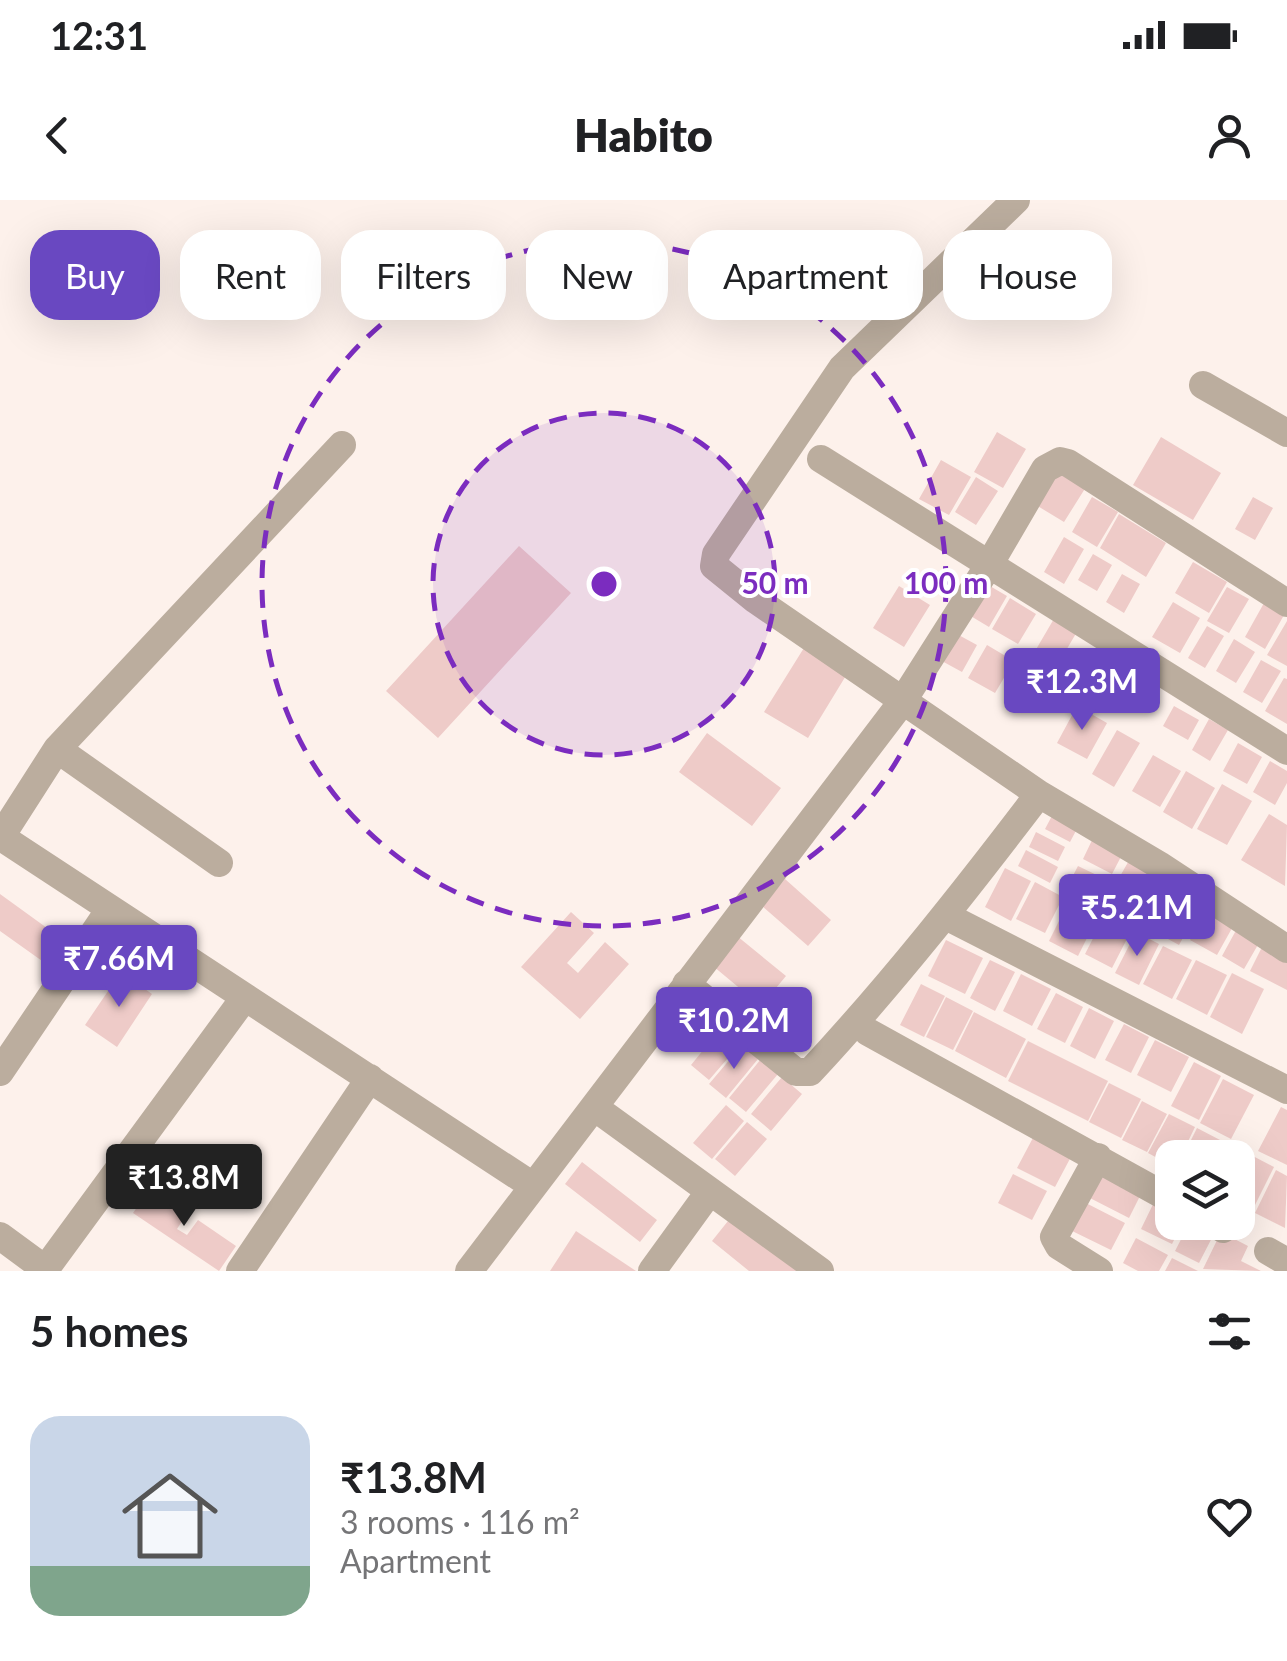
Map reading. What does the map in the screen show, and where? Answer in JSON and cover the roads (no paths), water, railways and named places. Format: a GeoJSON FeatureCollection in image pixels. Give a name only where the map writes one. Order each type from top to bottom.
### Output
{"type":"FeatureCollection","features":[{"type":"Feature","properties":{"kind":"street"},"geometry":{"type":"LineString","coordinates":[[1016,200],[842,368],[716,554],[714,566],[902,702],[1039,794],[1159,865],[1287,949]]}},
{"type":"Feature","properties":{"kind":"street"},"geometry":{"type":"LineString","coordinates":[[1203,385],[1287,433]]}},
{"type":"Feature","properties":{"kind":"street"},"geometry":{"type":"LineString","coordinates":[[342,445],[58,750],[0,837],[533,1186]]}},
{"type":"Feature","properties":{"kind":"street"},"geometry":{"type":"LineString","coordinates":[[821,459],[1287,751]]}},
{"type":"Feature","properties":{"kind":"street"},"geometry":{"type":"LineString","coordinates":[[469,1271],[902,702],[1045,469],[1060,461],[1287,603]]}},
{"type":"Feature","properties":{"kind":"street"},"geometry":{"type":"LineString","coordinates":[[58,750],[220,863]]}},
{"type":"Feature","properties":{"kind":"street"},"geometry":{"type":"LineString","coordinates":[[686,984],[796,1072],[810,1072],[860,1026],[1039,794]]}},
{"type":"Feature","properties":{"kind":"street"},"geometry":{"type":"LineString","coordinates":[[0,1072],[110,909]]}},
{"type":"Feature","properties":{"kind":"street"},"geometry":{"type":"LineString","coordinates":[[946,916],[1287,1090]]}},
{"type":"Feature","properties":{"kind":"street"},"geometry":{"type":"LineString","coordinates":[[0,1236],[45,1270],[245,997]]}},
{"type":"Feature","properties":{"kind":"street"},"geometry":{"type":"LineString","coordinates":[[860,1026],[1155,1190]]}},
{"type":"Feature","properties":{"kind":"street"},"geometry":{"type":"LineString","coordinates":[[240,1271],[370,1078]]}},
{"type":"Feature","properties":{"kind":"street"},"geometry":{"type":"LineString","coordinates":[[594,1108],[820,1271]]}},
{"type":"Feature","properties":{"kind":"street"},"geometry":{"type":"LineString","coordinates":[[1098,1157],[1054,1237],[1060,1246],[1099,1271]]}},
{"type":"Feature","properties":{"kind":"street"},"geometry":{"type":"LineString","coordinates":[[652,1271],[710,1190]]}}]}
